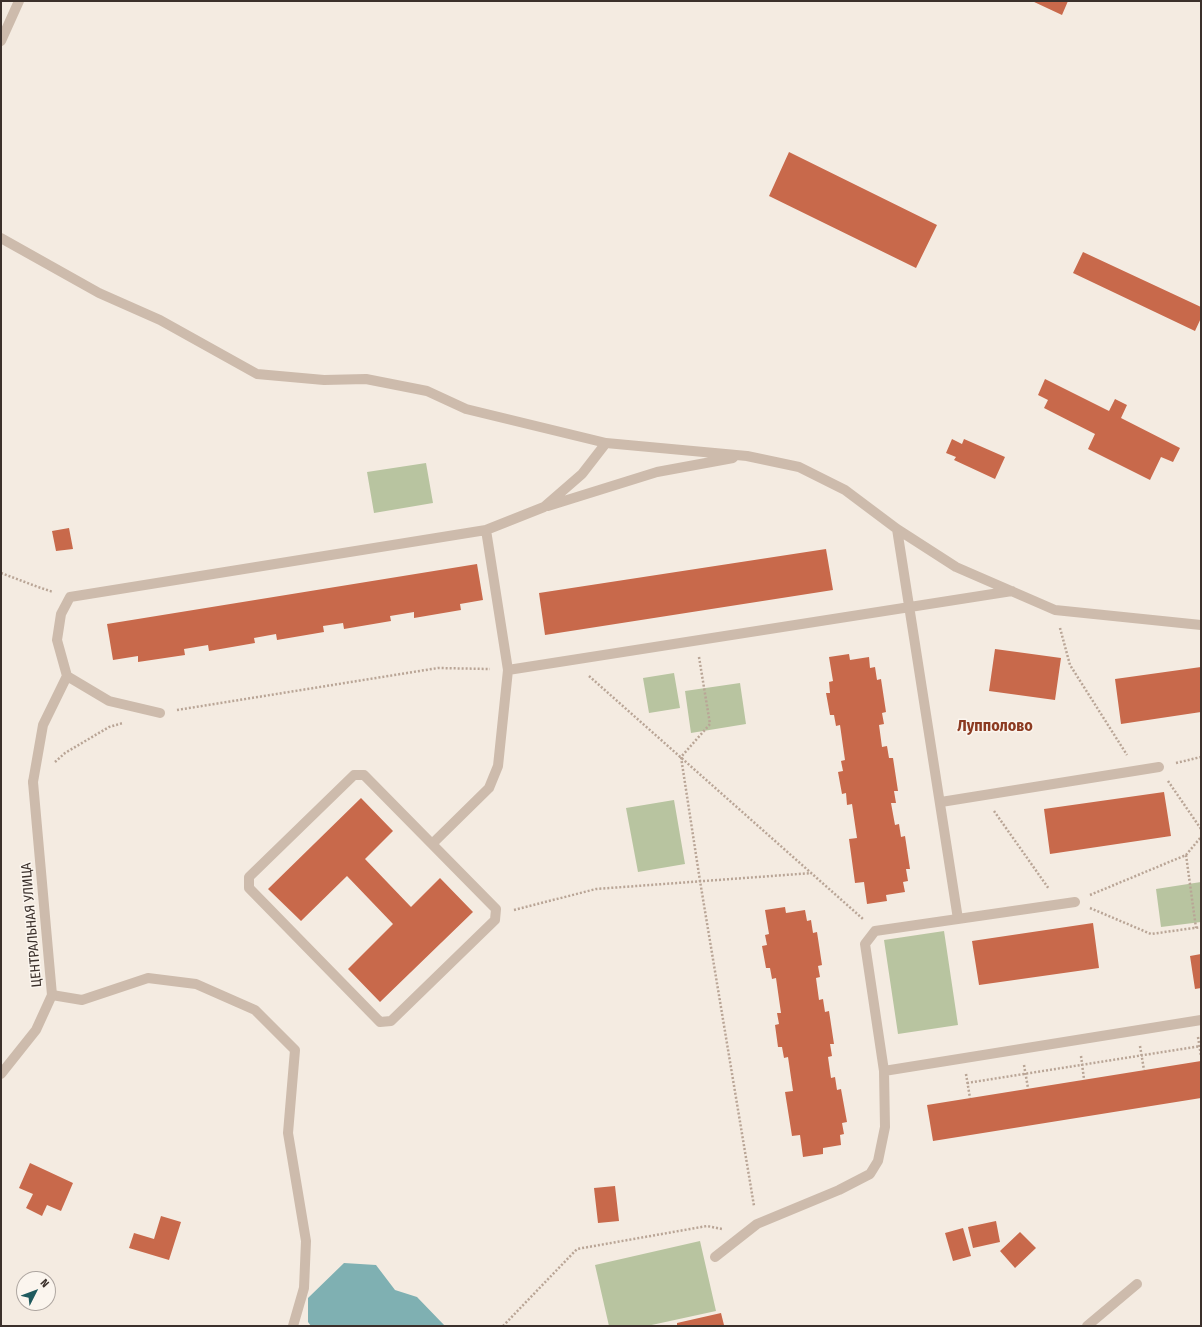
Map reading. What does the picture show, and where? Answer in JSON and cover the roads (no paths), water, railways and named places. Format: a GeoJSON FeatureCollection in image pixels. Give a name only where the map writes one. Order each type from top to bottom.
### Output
{"type":"FeatureCollection","features":[{"type":"Feature","properties":{"kind":"street"},"geometry":{"type":"LineString","coordinates":[[1,41],[19,1]]}},
{"type":"Feature","properties":{"kind":"street"},"geometry":{"type":"LineString","coordinates":[[1,238],[99,293],[160,320],[257,374],[324,380],[366,379],[427,391],[466,409],[606,442],[747,456],[800,467],[845,490],[897,529],[956,567],[1055,610],[1201,625]]}},
{"type":"Feature","properties":{"kind":"street"},"geometry":{"type":"LineString","coordinates":[[544,507],[582,474],[606,442]]}},
{"type":"Feature","properties":{"kind":"street"},"geometry":{"type":"LineString","coordinates":[[160,713],[109,701],[67,676],[57,640],[61,614],[70,597],[486,530],[544,507],[657,472],[747,456]]}},
{"type":"Feature","properties":{"kind":"street"},"geometry":{"type":"LineString","coordinates":[[897,529],[941,802],[958,919]]}},
{"type":"Feature","properties":{"kind":"street"},"geometry":{"type":"LineString","coordinates":[[432,844],[489,788],[498,766],[508,670],[486,530]]}},
{"type":"Feature","properties":{"kind":"street"},"geometry":{"type":"LineString","coordinates":[[508,670],[1012,591]]}},
{"type":"Feature","properties":{"kind":"street","name":"ЦЕНТРАЛЬНАЯ УЛИЦА"},"geometry":{"type":"LineString","coordinates":[[1,1074],[36,1030],[52,995],[33,782],[43,725],[67,676]]}},
{"type":"Feature","properties":{"kind":"street"},"geometry":{"type":"LineString","coordinates":[[941,802],[1159,767]]}},
{"type":"Feature","properties":{"kind":"street"},"geometry":{"type":"LineString","coordinates":[[354,775],[364,775],[432,844],[496,909],[495,920],[391,1022],[380,1022],[249,888],[249,877],[354,775]]}},
{"type":"Feature","properties":{"kind":"street"},"geometry":{"type":"LineString","coordinates":[[715,1257],[757,1224],[839,1190],[870,1174],[878,1161],[884,1128],[884,1071],[865,944],[875,931],[1075,902]]}},
{"type":"Feature","properties":{"kind":"street"},"geometry":{"type":"LineString","coordinates":[[52,995],[82,1000],[148,978],[196,984],[255,1010],[295,1050],[288,1133],[306,1241],[304,1288],[293,1326]]}},
{"type":"Feature","properties":{"kind":"street"},"geometry":{"type":"LineString","coordinates":[[884,1071],[1201,1020]]}},
{"type":"Feature","properties":{"kind":"street"},"geometry":{"type":"LineString","coordinates":[[1087,1326],[1137,1284]]}},
{"type":"Feature","properties":{"kind":"water"},"geometry":{"type":"Polygon","coordinates":[[[344,1263],[376,1265],[395,1290],[417,1297],[445,1326],[311,1326],[308,1322],[308,1298],[344,1263]]]}},
{"type":"Feature","properties":{"kind":"district","name":"Лупполово"},"geometry":{"type":"Point","coordinates":[995,727]}}]}
